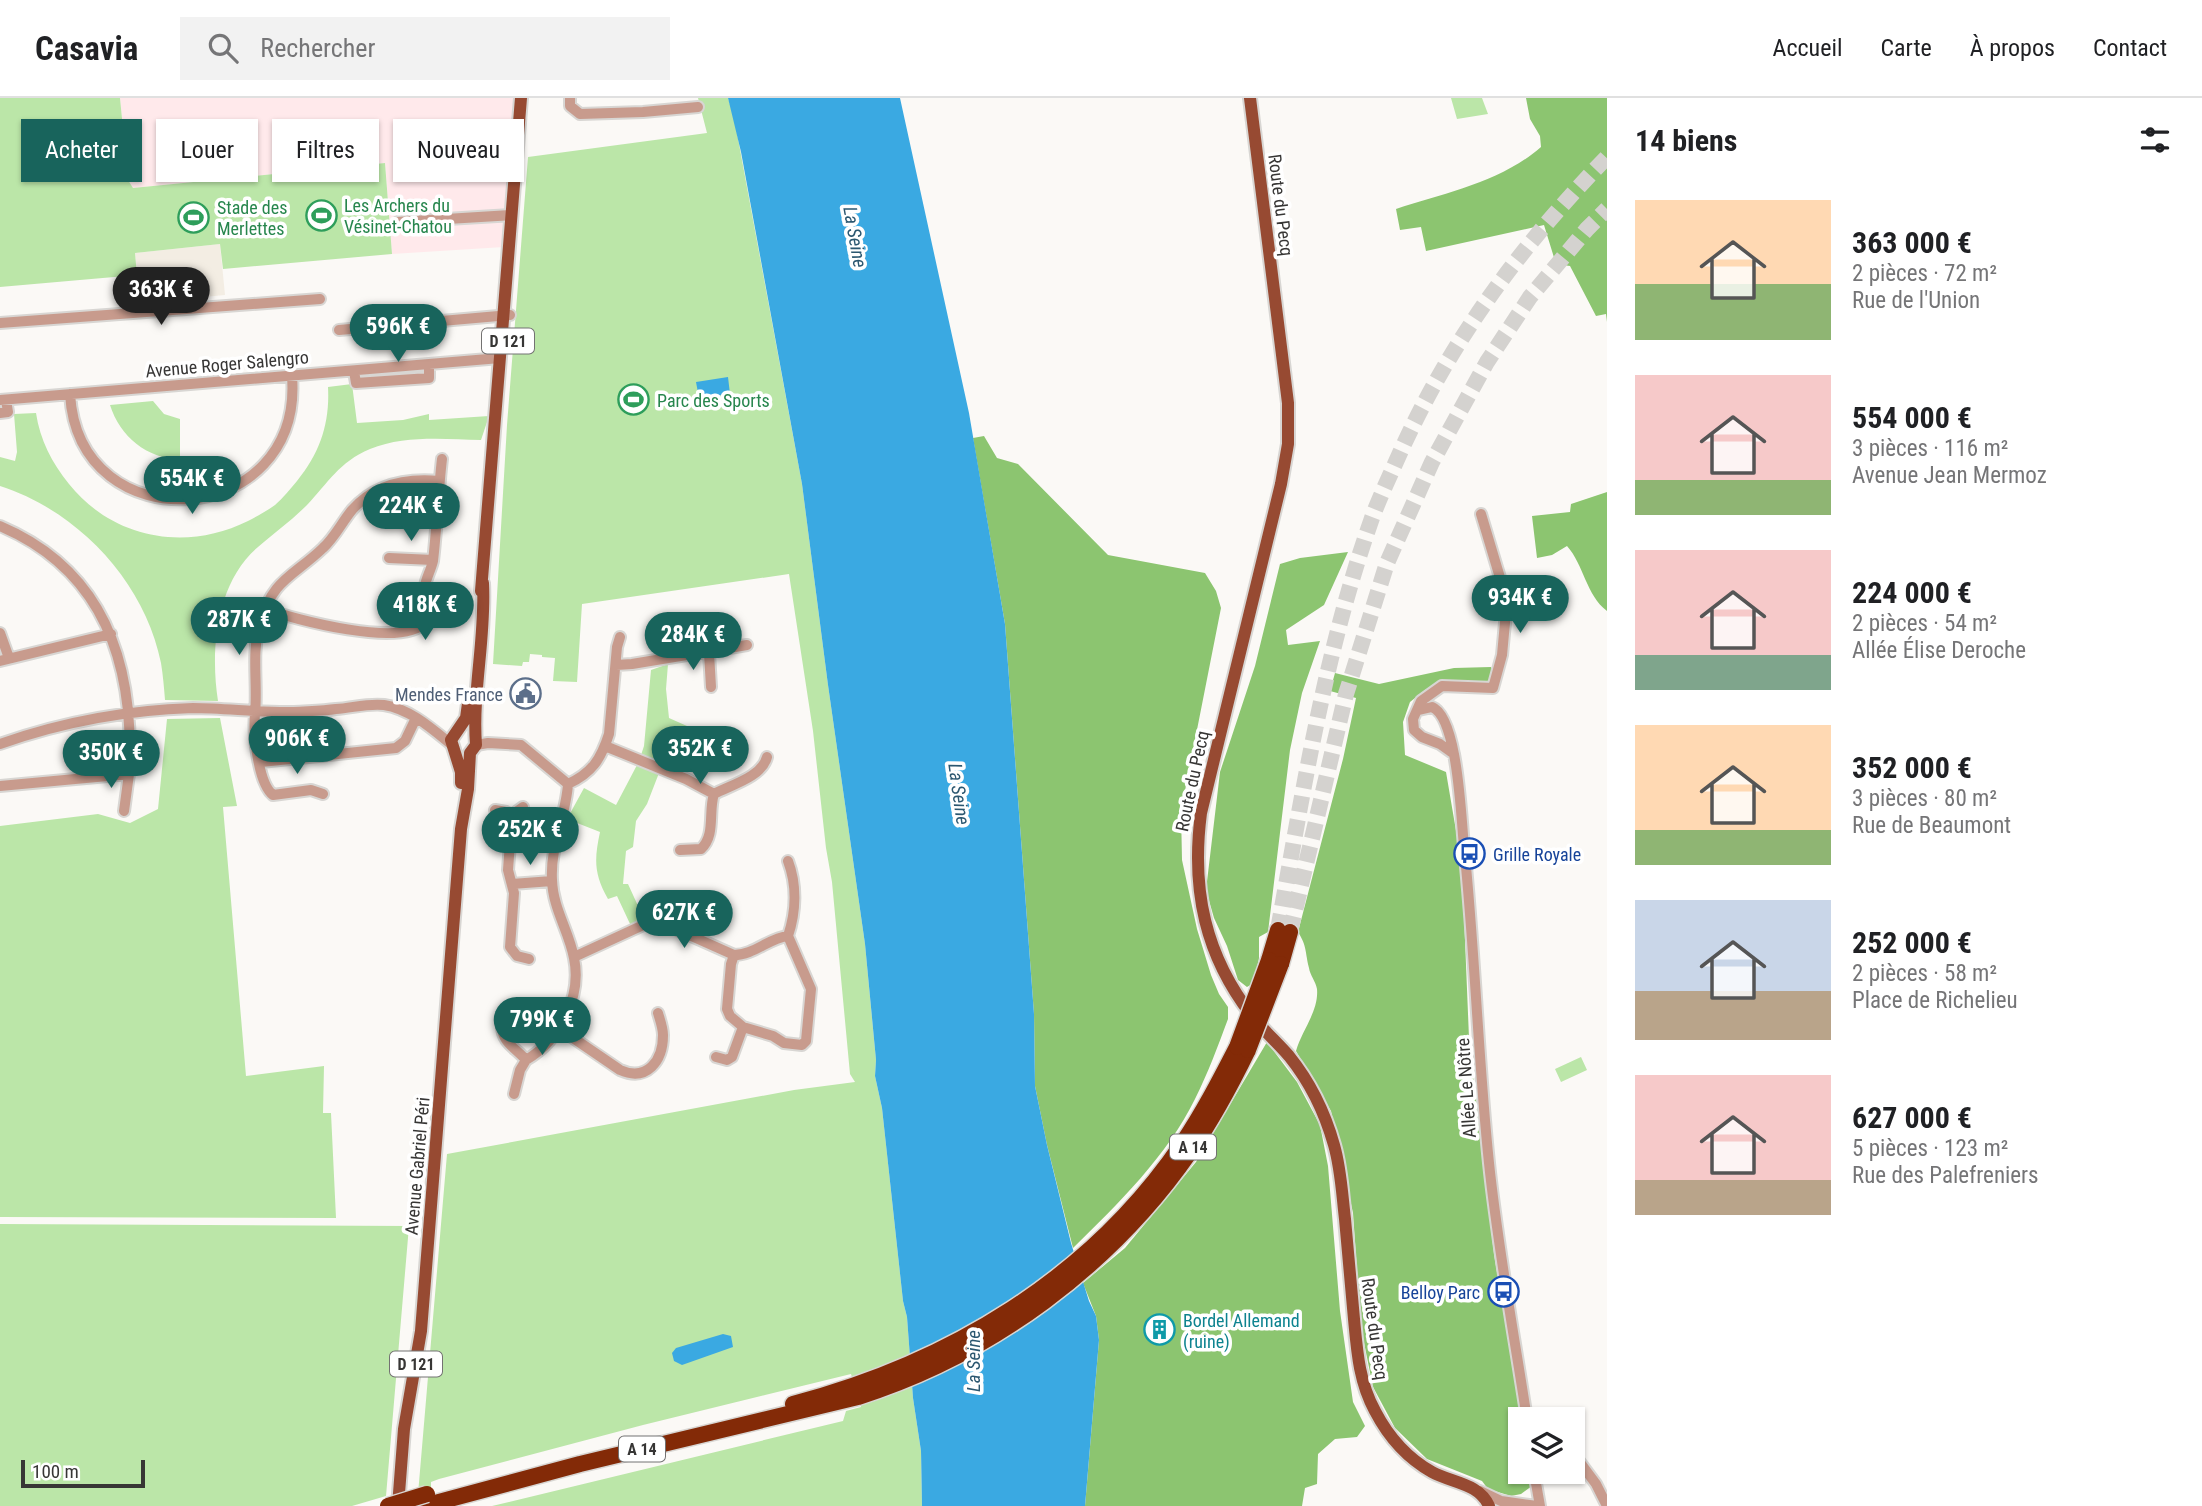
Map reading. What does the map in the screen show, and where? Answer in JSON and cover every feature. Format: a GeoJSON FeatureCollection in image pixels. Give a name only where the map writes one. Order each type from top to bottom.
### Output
{"type":"FeatureCollection","features":[{"type":"Feature","properties":{"kind":"highway","name":"A 14"},"geometry":{"type":"LineString","coordinates":[[388,1506],[426,1502],[576,1454],[776,1408],[886,1389],[929,1370],[1001,1331],[1090,1266],[1122,1234],[1179,1167],[1225,1097],[1260,1024],[1284,931]]}},
{"type":"Feature","properties":{"kind":"main road","name":"Avenue Gabriel Péri"},"geometry":{"type":"LineString","coordinates":[[492,477],[502,410],[500,399],[505,317],[523,98]]}},
{"type":"Feature","properties":{"kind":"main road","name":"Avenue Gabriel Péri"},"geometry":{"type":"LineString","coordinates":[[505,317],[523,98]]}},
{"type":"Feature","properties":{"kind":"main road","name":"Route du Pecq"},"geometry":{"type":"LineString","coordinates":[[1250,98],[1284,357],[1288,444],[1281,484],[1201,813],[1197,844],[1200,900],[1206,927],[1225,976],[1255,1020],[1290,1057],[1305,1078],[1328,1124],[1340,1175],[1358,1359],[1371,1403],[1388,1433],[1412,1459],[1440,1476],[1475,1489],[1494,1504]]}},
{"type":"Feature","properties":{"kind":"main road","name":"Avenue Gabriel Péri"},"geometry":{"type":"LineString","coordinates":[[398,1506],[404,1429],[421,1331],[461,828],[461,772],[456,740],[468,707],[483,583],[492,477],[492,441],[503,358]]}},
{"type":"Feature","properties":{"kind":"main road","name":"Avenue Gabriel Péri"},"geometry":{"type":"LineString","coordinates":[[461,828],[474,745],[484,607],[483,583]]}},
{"type":"Feature","properties":{"kind":"main road"},"geometry":{"type":"LineString","coordinates":[[470,731],[474,745],[463,754],[456,740],[470,731]]}},
{"type":"Feature","properties":{"kind":"street"},"geometry":{"type":"LineString","coordinates":[[570,98],[570,106],[580,114],[665,104],[698,107]]}},
{"type":"Feature","properties":{"kind":"street"},"geometry":{"type":"LineString","coordinates":[[398,222],[512,215]]}},
{"type":"Feature","properties":{"kind":"street"},"geometry":{"type":"LineString","coordinates":[[0,323],[320,299]]}},
{"type":"Feature","properties":{"kind":"street"},"geometry":{"type":"LineString","coordinates":[[339,330],[505,317]]}},
{"type":"Feature","properties":{"kind":"street","name":"Avenue Roger Salengro"},"geometry":{"type":"LineString","coordinates":[[3,400],[503,358]]}},
{"type":"Feature","properties":{"kind":"street"},"geometry":{"type":"LineString","coordinates":[[354,371],[356,383],[429,378],[429,364]]}},
{"type":"Feature","properties":{"kind":"street"},"geometry":{"type":"LineString","coordinates":[[70,394],[82,441],[97,463],[110,475],[134,491],[151,497],[188,501],[234,488],[252,476],[271,456],[289,417],[293,395],[292,376]]}},
{"type":"Feature","properties":{"kind":"street"},"geometry":{"type":"LineString","coordinates":[[0,413],[8,412],[3,400]]}},
{"type":"Feature","properties":{"kind":"street"},"geometry":{"type":"LineString","coordinates":[[265,609],[288,617],[363,632],[412,631],[424,623],[430,613],[425,588],[433,560],[442,459]]}},
{"type":"Feature","properties":{"kind":"street"},"geometry":{"type":"LineString","coordinates":[[323,794],[311,790],[273,795],[264,778],[255,739],[255,711],[256,641],[265,609],[278,585],[329,542],[361,501],[390,485],[420,479],[439,481]]}},
{"type":"Feature","properties":{"kind":"street"},"geometry":{"type":"LineString","coordinates":[[1454,754],[1418,734],[1413,725],[1421,701],[1442,686],[1493,688],[1502,654],[1507,601],[1481,514]]}},
{"type":"Feature","properties":{"kind":"street"},"geometry":{"type":"LineString","coordinates":[[0,526],[23,538],[71,573],[92,599],[111,635],[124,677],[128,713],[129,774],[124,811]]}},
{"type":"Feature","properties":{"kind":"street"},"geometry":{"type":"LineString","coordinates":[[389,558],[433,560]]}},
{"type":"Feature","properties":{"kind":"street"},"geometry":{"type":"LineString","coordinates":[[0,633],[4,659],[111,635]]}},
{"type":"Feature","properties":{"kind":"street"},"geometry":{"type":"LineString","coordinates":[[568,784],[584,777],[596,764],[605,746],[609,734],[620,637]]}},
{"type":"Feature","properties":{"kind":"street"},"geometry":{"type":"LineString","coordinates":[[616,665],[709,653],[747,645]]}},
{"type":"Feature","properties":{"kind":"street"},"geometry":{"type":"LineString","coordinates":[[709,653],[711,687]]}},
{"type":"Feature","properties":{"kind":"street","name":"Allée Le Nôtre"},"geometry":{"type":"LineString","coordinates":[[1442,686],[1439,699],[1454,754],[1467,876],[1489,1163],[1525,1407]]}},
{"type":"Feature","properties":{"kind":"street"},"geometry":{"type":"LineString","coordinates":[[0,744],[79,721],[128,713],[192,708],[292,712],[383,705],[396,708],[456,740]]}},
{"type":"Feature","properties":{"kind":"street"},"geometry":{"type":"LineString","coordinates":[[1419,710],[1432,707],[1443,715]]}},
{"type":"Feature","properties":{"kind":"street"},"geometry":{"type":"LineString","coordinates":[[261,762],[396,748],[405,741],[415,720]]}},
{"type":"Feature","properties":{"kind":"street"},"geometry":{"type":"LineString","coordinates":[[474,745],[521,745],[568,784]]}},
{"type":"Feature","properties":{"kind":"street"},"geometry":{"type":"LineString","coordinates":[[605,746],[714,793]]}},
{"type":"Feature","properties":{"kind":"street"},"geometry":{"type":"LineString","coordinates":[[714,793],[755,774],[762,769],[767,757]]}},
{"type":"Feature","properties":{"kind":"street"},"geometry":{"type":"LineString","coordinates":[[0,786],[129,774]]}},
{"type":"Feature","properties":{"kind":"street"},"geometry":{"type":"LineString","coordinates":[[514,1094],[520,1070],[526,1060],[543,1048],[559,1029],[574,990],[574,957],[559,916],[552,881],[554,845],[568,784]]}},
{"type":"Feature","properties":{"kind":"street"},"geometry":{"type":"LineString","coordinates":[[680,850],[701,849],[706,845],[714,793]]}},
{"type":"Feature","properties":{"kind":"street"},"geometry":{"type":"LineString","coordinates":[[523,807],[512,816],[508,870],[514,894],[510,947],[517,956],[530,959]]}},
{"type":"Feature","properties":{"kind":"street"},"geometry":{"type":"LineString","coordinates":[[495,810],[512,816]]}},
{"type":"Feature","properties":{"kind":"street"},"geometry":{"type":"LineString","coordinates":[[734,955],[727,1009],[730,1016],[743,1027],[802,1045],[806,1041],[811,989],[788,936],[792,924],[795,880],[788,861]]}},
{"type":"Feature","properties":{"kind":"street"},"geometry":{"type":"LineString","coordinates":[[512,884],[552,881]]}},
{"type":"Feature","properties":{"kind":"street"},"geometry":{"type":"LineString","coordinates":[[574,957],[652,921],[660,922],[734,955],[744,955],[780,937],[788,936]]}},
{"type":"Feature","properties":{"kind":"street"},"geometry":{"type":"LineString","coordinates":[[559,1029],[620,1070],[628,1074],[638,1073],[652,1068],[657,1062],[663,1036],[657,1013]]}},
{"type":"Feature","properties":{"kind":"street"},"geometry":{"type":"LineString","coordinates":[[502,1026],[502,1035],[506,1042],[526,1060]]}},
{"type":"Feature","properties":{"kind":"street"},"geometry":{"type":"LineString","coordinates":[[716,1057],[727,1060],[732,1058],[743,1027]]}},
{"type":"Feature","properties":{"kind":"street"},"geometry":{"type":"LineString","coordinates":[[1585,1469],[1596,1484],[1606,1506]]}},
{"type":"Feature","properties":{"kind":"street"},"geometry":{"type":"LineString","coordinates":[[1518,1502],[1530,1496],[1536,1485]]}},
{"type":"Feature","properties":{"kind":"street"},"geometry":{"type":"LineString","coordinates":[[1494,1504],[1518,1502],[1539,1506],[1536,1485]]}},
{"type":"Feature","properties":{"kind":"shaded area"},"geometry":{"type":"Polygon","coordinates":[[[120,98],[516,98],[514,119],[393,119],[393,182],[509,182],[504,247],[392,254],[385,163],[379,164],[379,119],[272,119],[272,174],[258,176],[258,119],[156,119],[156,182],[193,182],[133,188],[129,182],[142,182],[142,119],[122,119],[120,98]]]}},
{"type":"Feature","properties":{"kind":"shaded area"},"geometry":{"type":"Polygon","coordinates":[[[220,244],[225,295],[140,303],[135,253],[220,244]]]}},
{"type":"Feature","properties":{"kind":"green space","name":"Stade des Merlettes"},"geometry":{"type":"Polygon","coordinates":[[[0,98],[120,98],[122,119],[21,119],[21,182],[129,182],[133,188],[193,182],[258,182],[258,176],[272,174],[272,182],[379,182],[379,164],[385,163],[392,254],[223,269],[220,244],[135,253],[137,275],[0,287],[0,98]]]}},
{"type":"Feature","properties":{"kind":"green space"},"geometry":{"type":"Polygon","coordinates":[[[698,98],[728,98],[734,117],[802,484],[865,944],[876,1060],[875,1076],[882,1108],[921,1451],[922,1506],[492,1506],[843,1421],[846,1411],[861,1407],[851,1374],[439,1479],[431,1482],[431,1506],[417,1506],[447,1154],[794,1090],[855,1082],[850,1074],[832,882],[789,574],[582,604],[577,682],[553,681],[555,658],[542,655],[530,654],[529,662],[523,662],[522,666],[493,664],[507,425],[528,157],[707,133],[698,98]]]}},
{"type":"Feature","properties":{"kind":"green space"},"geometry":{"type":"Polygon","coordinates":[[[1451,98],[1482,98],[1488,114],[1457,119],[1451,98]]]}},
{"type":"Feature","properties":{"kind":"green space"},"geometry":{"type":"Polygon","coordinates":[[[1526,98],[1607,98],[1607,322],[1606,314],[1596,316],[1570,266],[1556,264],[1544,225],[1426,251],[1421,227],[1400,230],[1396,209],[1490,178],[1541,147],[1540,136],[1530,119],[1526,98]]]}},
{"type":"Feature","properties":{"kind":"green space"},"geometry":{"type":"Polygon","coordinates":[[[352,384],[357,423],[403,420],[429,414],[429,420],[489,416],[481,440],[424,439],[396,442],[359,454],[342,467],[301,511],[258,547],[233,579],[219,618],[216,639],[218,701],[165,700],[161,663],[153,633],[124,578],[81,532],[56,513],[29,497],[0,486],[0,457],[15,461],[17,452],[14,414],[36,413],[44,442],[57,468],[87,503],[107,517],[152,535],[200,536],[224,531],[248,521],[281,499],[312,460],[322,437],[327,413],[328,387],[352,384]]]}},
{"type":"Feature","properties":{"kind":"green space"},"geometry":{"type":"Polygon","coordinates":[[[153,401],[164,414],[180,419],[180,460],[157,455],[136,444],[121,427],[110,405],[153,401]]]}},
{"type":"Feature","properties":{"kind":"green space"},"geometry":{"type":"Polygon","coordinates":[[[984,436],[997,458],[1018,464],[1108,555],[1205,573],[1216,591],[1221,608],[1181,811],[1182,860],[1197,929],[1211,975],[1228,1007],[1228,1019],[1200,1089],[1184,1120],[1156,1160],[1124,1197],[1073,1248],[1035,1086],[1034,1014],[1005,624],[973,438],[984,436]]]}},
{"type":"Feature","properties":{"kind":"green space"},"geometry":{"type":"Polygon","coordinates":[[[1607,492],[1607,611],[1594,597],[1567,546],[1552,555],[1537,558],[1532,516],[1570,512],[1571,504],[1607,492]]]}},
{"type":"Feature","properties":{"kind":"green space"},"geometry":{"type":"Polygon","coordinates":[[[1348,552],[1324,605],[1286,630],[1288,645],[1320,641],[1302,693],[1290,750],[1268,932],[1259,937],[1259,958],[1254,983],[1247,987],[1238,980],[1206,890],[1220,772],[1255,666],[1280,564],[1300,558],[1348,552]]]}},
{"type":"Feature","properties":{"kind":"green space"},"geometry":{"type":"Polygon","coordinates":[[[668,664],[666,689],[669,718],[687,726],[687,734],[667,742],[661,763],[641,755],[651,670],[668,664]]]}},
{"type":"Feature","properties":{"kind":"green space"},"geometry":{"type":"Polygon","coordinates":[[[1491,667],[1493,671],[1488,682],[1445,680],[1425,690],[1410,702],[1403,722],[1405,755],[1446,772],[1462,866],[1469,1038],[1494,1254],[1519,1407],[1508,1407],[1508,1484],[1532,1486],[1521,1494],[1511,1496],[1488,1489],[1482,1481],[1427,1459],[1395,1428],[1373,1387],[1361,1328],[1353,1213],[1331,1111],[1296,1051],[1317,997],[1316,986],[1298,932],[1356,698],[1330,691],[1335,673],[1379,684],[1454,668],[1491,667]]]}},
{"type":"Feature","properties":{"kind":"green space"},"geometry":{"type":"Polygon","coordinates":[[[220,718],[237,806],[223,807],[246,1076],[324,1066],[323,1113],[331,1113],[336,1218],[0,1217],[0,826],[98,814],[130,823],[158,809],[167,719],[220,718]]]}},
{"type":"Feature","properties":{"kind":"green space"},"geometry":{"type":"Polygon","coordinates":[[[637,765],[659,773],[647,804],[636,821],[633,847],[626,851],[623,884],[628,884],[644,919],[631,926],[617,896],[608,899],[600,882],[596,859],[600,832],[567,819],[584,788],[616,805],[637,765]]]}},
{"type":"Feature","properties":{"kind":"green space"},"geometry":{"type":"Polygon","coordinates":[[[1267,1042],[1297,1082],[1320,1125],[1328,1166],[1340,1311],[1353,1402],[1365,1426],[1357,1437],[1335,1439],[1318,1454],[1317,1484],[1305,1488],[1302,1506],[1085,1506],[1099,1340],[1096,1316],[1083,1283],[1125,1248],[1196,1162],[1267,1042]]]}},
{"type":"Feature","properties":{"kind":"green space"},"geometry":{"type":"Polygon","coordinates":[[[1581,1057],[1587,1070],[1561,1082],[1555,1069],[1581,1057]]]}},
{"type":"Feature","properties":{"kind":"green space"},"geometry":{"type":"Polygon","coordinates":[[[0,1224],[409,1226],[386,1496],[352,1506],[0,1506],[0,1224]]]}},
{"type":"Feature","properties":{"kind":"water","name":"La Seine"},"geometry":{"type":"Polygon","coordinates":[[[728,98],[900,98],[969,413],[1005,624],[1034,1014],[1035,1086],[1071,1243],[1096,1316],[1099,1340],[1085,1506],[922,1506],[921,1451],[882,1108],[875,1076],[876,1060],[865,944],[802,484],[741,152],[728,98]]]}},
{"type":"Feature","properties":{"kind":"water"},"geometry":{"type":"Polygon","coordinates":[[[728,377],[730,394],[699,398],[696,382],[728,377]]]}},
{"type":"Feature","properties":{"kind":"water"},"geometry":{"type":"Polygon","coordinates":[[[723,1334],[731,1336],[733,1347],[682,1365],[674,1361],[672,1353],[676,1348],[723,1334]]]}},
{"type":"Feature","properties":{"kind":"tunnel"},"geometry":{"type":"LineString","coordinates":[[1278,930],[1328,670],[1355,568],[1380,497],[1415,420],[1461,339],[1543,227],[1607,157]]}},
{"type":"Feature","properties":{"kind":"tunnel"},"geometry":{"type":"LineString","coordinates":[[1290,932],[1346,694],[1387,563],[1432,462],[1487,362],[1530,297],[1607,209]]}},
{"type":"Feature","properties":{"kind":"place","name":"Les Archers du Vésinet-Chatou"},"geometry":{"type":"Point","coordinates":[321,215]}},
{"type":"Feature","properties":{"kind":"place","name":"Stade des Merlettes"},"geometry":{"type":"Point","coordinates":[194,217]}},
{"type":"Feature","properties":{"kind":"place","name":"Parc des Sports"},"geometry":{"type":"Point","coordinates":[634,400]}},
{"type":"Feature","properties":{"kind":"place","name":"Mendes France"},"geometry":{"type":"Point","coordinates":[526,694]}},
{"type":"Feature","properties":{"kind":"place","name":"Grille Royale"},"geometry":{"type":"Point","coordinates":[1470,854]}},
{"type":"Feature","properties":{"kind":"place","name":"Belloy Parc"},"geometry":{"type":"Point","coordinates":[1503,1292]}},
{"type":"Feature","properties":{"kind":"place","name":"Bordel Allemand (ruine)"},"geometry":{"type":"Point","coordinates":[1160,1330]}}]}
